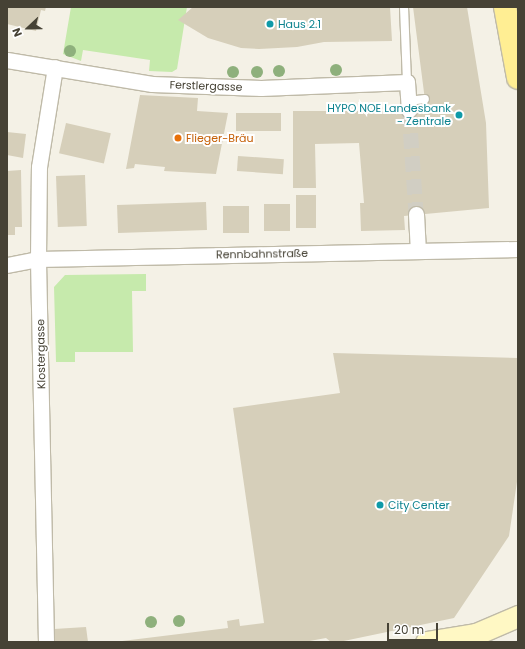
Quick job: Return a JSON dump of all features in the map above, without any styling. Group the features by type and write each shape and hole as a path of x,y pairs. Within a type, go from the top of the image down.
{"main road":[{"path":"505,7 518,78"}],"street":[{"name":"Ferstlergasse","path":"7,60 152,84 261,88 407,82"},
{"name":"Klostergasse","path":"46,642 38,259 39,167 55,67"},
{"path":"407,82 408,105"},
{"path":"416,214 418,251"},
{"name":"Rennbahnstraße","path":"7,264 38,259 518,249"},
{"path":"426,642 476,634 518,616"}],"lane":[{"path":"404,7 407,82"},
{"path":"408,105 425,99"}],"green space":[{"path":"71,7 187,7 177,69 172,72 149,71 150,60 83,50 81,61 63,54"},
{"path":"146,274 146,291 132,291 133,352 75,352 75,362 56,362 54,287 65,275"}],"building":[{"path":"7,7 46,7 45,11 41,10 36,31 7,24"},
{"name":"Haus 2.1","path":"193,7 390,7 392,41 324,42 297,47 259,49 241,48 208,38 178,20"},
{"path":"413,7 467,7 486,123 489,208 404,216 405,230 361,231 360,203 364,203 359,143 315,144 316,188 293,188 293,111 398,111 426,108"},
{"name":"Flieger-Bräu","path":"140,95 198,98 197,111 228,113 216,174 164,171 165,167 135,164 134,168 126,169"},
{"path":"236,113 281,113 281,131 236,131"},
{"path":"66,123 111,133 104,164 59,153"},
{"path":"7,132 26,134 23,158 7,155"},
{"path":"238,156 284,159 283,174 237,171"},
{"path":"21,170 22,227 15,227 15,235 7,235 7,171"},
{"path":"85,175 87,226 58,227 56,176"},
{"path":"296,195 316,195 316,228 296,228"},
{"path":"206,202 207,230 118,233 117,205"},
{"path":"264,204 290,204 290,231 264,231"},
{"path":"223,206 249,206 249,233 223,233"},
{"name":"City Center","path":"333,353 518,358 518,475 509,536 454,618 339,642 331,642 326,638 304,642 114,642 228,628 227,621 239,619 240,626 264,623 233,408 340,393"},
{"path":"86,627 88,642 55,642 54,629"}],"tunnel":[{"path":"409,110 416,214"}],"place":[{"name":"Haus 2.1","path":"270,24"},
{"name":"HYPO NOE Landesbank - Zentrale","path":"459,115"},
{"name":"Flieger-Bräu","path":"178,138"},
{"name":"City Center","path":"380,505"}]}
